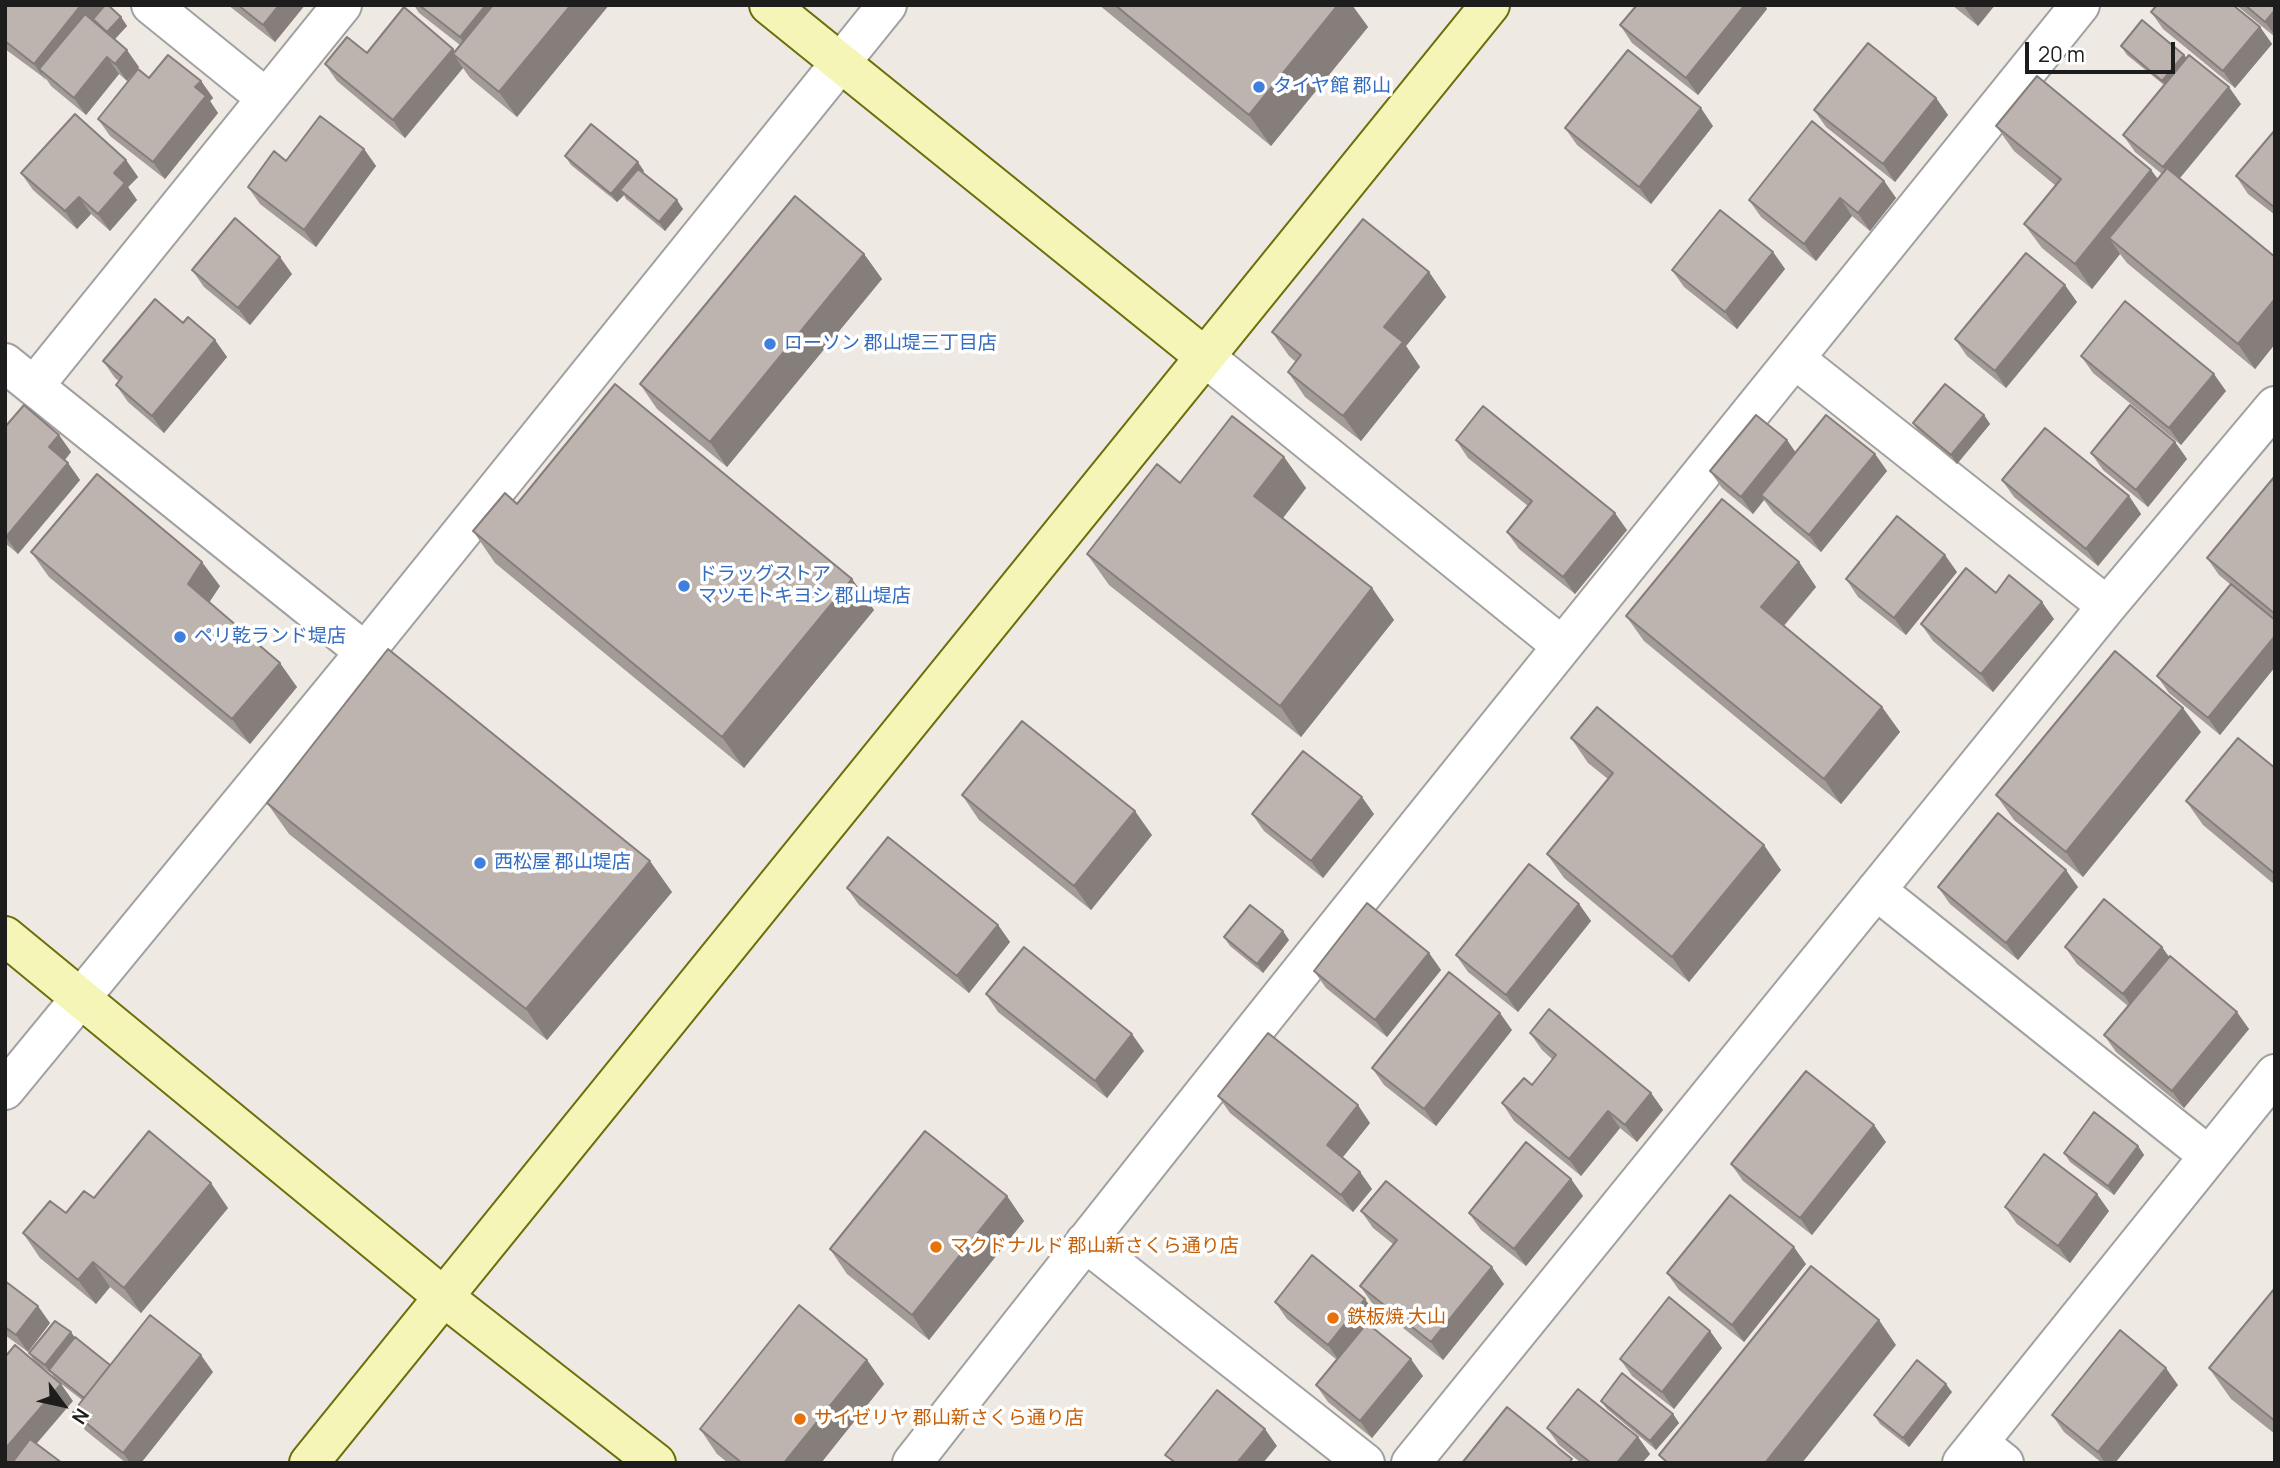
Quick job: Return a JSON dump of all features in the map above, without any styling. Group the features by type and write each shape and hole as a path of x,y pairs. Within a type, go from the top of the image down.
{"street":[{"path":"151,5 266,98"},
{"path":"34,386 342,5"},
{"path":"769,5 1562,646"},
{"path":"5,1090 365,652 887,5"},
{"path":"309,1463 1490,5"},
{"path":"912,1463 1085,1242 1562,646 2080,5"},
{"path":"1794,359 2107,606"},
{"path":"5,363 365,652"},
{"path":"1411,1463 2107,606 2275,406"},
{"path":"1877,890 2209,1156"},
{"path":"5,936 445,1298 656,1463"},
{"path":"1982,1456 2209,1156 2275,1074"},
{"path":"1085,1242 1365,1463"}],"building":[{"path":"5,5 81,5 34,64 5,41"},
{"path":"105,5 121,17 107,32 93,19"},
{"path":"238,5 279,5 263,25"},
{"path":"419,5 486,5 460,37"},
{"path":"493,5 571,5 499,92 453,54"},
{"name":"タイヤ館 郡山","path":"1115,5 1338,5 1249,115"},
{"path":"1637,5 1745,5 1686,78 1620,25"},
{"path":"2157,5 2233,5 2260,27 2223,71 2151,12"},
{"path":"2245,5 2275,5 2275,10 2265,22"},
{"path":"404,7 453,49 393,120 325,64 347,37 367,53"},
{"path":"85,14 127,50 115,64 107,57 74,98 39,69"},
{"path":"2142,20 2184,55 2162,81 2121,46"},
{"path":"1868,43 1936,98 1883,164 1814,110"},
{"path":"1628,50 1701,108 1639,187 1565,128"},
{"path":"168,55 201,81 195,87 206,96 153,162 98,119 138,69 149,78"},
{"path":"2189,55 2229,87 2163,167 2123,135"},
{"path":"2037,76 2151,170 2075,264 2024,224 2061,179 1996,126"},
{"path":"75,114 126,160 114,173 125,183 98,214 79,197 65,211 21,173"},
{"path":"320,116 364,149 304,230 248,187 274,151 286,161"},
{"path":"1812,121 1884,181 1858,213 1840,198 1804,244 1749,200"},
{"path":"591,124 638,162 611,194 565,156"},
{"path":"2275,130 2275,208 2236,176"},
{"path":"2167,168 2275,257 2275,299 2238,344 2109,238"},
{"path":"638,169 677,200 659,222 620,190"},
{"name":"ローソン 郡山堤三丁目店","path":"795,196 864,254 710,442 640,384"},
{"path":"1720,210 1773,252 1725,312 1672,270"},
{"path":"235,218 280,257 238,308 192,270"},
{"path":"1363,219 1429,272 1384,327 1403,342 1343,416 1288,372 1301,355 1272,332"},
{"path":"2026,253 2065,285 1995,371 1955,339"},
{"path":"155,299 183,323 188,317 215,340 152,416 116,385 122,377 103,361"},
{"path":"2125,301 2214,374 2169,428 2081,356"},
{"name":"ドラッグストア マツモトキヨシ 郡山堤店","path":"615,384 852,579 722,737 473,531 505,493 517,504"},
{"path":"1945,384 1984,415 1951,455 1913,423"},
{"path":"24,405 59,435 49,447 68,463 6,537 5,427"},
{"path":"2130,405 2175,442 2136,490 2091,453"},
{"path":"1483,406 1615,513 1563,577 1507,532 1532,501 1456,440"},
{"path":"1756,415 1787,440 1741,497 1710,471"},
{"path":"1826,415 1875,454 1809,535 1761,495"},
{"path":"1232,416 1284,457 1254,496 1372,588 1280,706 1087,554 1157,464 1180,483"},
{"path":"2045,428 2129,496 2086,549 2002,480"},
{"name":"ペリ乾ランド堤店","path":"97,474 202,562 188,584 280,663 232,719 31,552"},
{"path":"2275,476 2275,614 2207,558"},
{"path":"1722,499 1799,562 1761,607 1882,707 1824,779 1626,616"},
{"path":"1897,516 1945,555 1894,618 1846,579"},
{"path":"1966,568 1996,593 2009,575 2042,602 1981,674 1921,624"},
{"path":"2231,584 2275,620 2275,636 2208,718 2157,676"},
{"name":"西松屋 郡山堤店","path":"388,649 650,861 526,1009 267,803"},
{"path":"2115,651 2183,708 2066,852 1996,795"},
{"path":"1597,707 1764,845 1672,957 1547,854 1613,773 1571,738"},
{"path":"1022,721 1135,811 1074,886 962,795"},
{"path":"2238,738 2275,768 2275,874 2186,801"},
{"path":"1303,751 1362,797 1311,861 1252,814"},
{"path":"1998,813 2066,870 2006,943 1938,887"},
{"path":"888,837 998,925 957,976 847,888"},
{"path":"1529,864 1579,904 1506,995 1456,955"},
{"path":"2104,899 2162,947 2123,994 2065,947"},
{"path":"1367,903 1429,953 1375,1020 1314,971"},
{"path":"1250,905 1283,931 1257,964 1224,937"},
{"path":"1024,947 1132,1034 1095,1081 986,994"},
{"path":"2170,956 2237,1012 2172,1091 2104,1035"},
{"path":"1449,972 1500,1013 1424,1109 1372,1068"},
{"path":"1549,1009 1651,1093 1625,1125 1608,1111 1569,1159 1502,1103 1524,1078 1532,1085 1556,1055 1530,1033"},
{"path":"1268,1033 1358,1105 1327,1145 1360,1172 1341,1195 1218,1096"},
{"path":"1806,1071 1874,1125 1800,1218 1731,1164"},
{"path":"2094,1112 2138,1146 2108,1186 2064,1153"},
{"path":"149,1131 211,1183 124,1288 93,1262 78,1280 23,1233 50,1201 66,1213 84,1191 94,1198"},
{"name":"マクドナルド 郡山新さくら通り店","path":"925,1131 1007,1196 912,1315 830,1249"},
{"path":"1526,1142 1571,1179 1514,1249 1469,1213"},
{"path":"2044,1154 2097,1194 2058,1246 2005,1207"},
{"path":"1386,1181 1492,1267 1431,1342 1360,1286 1397,1240 1361,1211"},
{"path":"1730,1195 1794,1247 1732,1325 1667,1273"},
{"path":"1312,1255 1365,1299 1328,1345 1275,1302"},
{"path":"1811,1266 1879,1320 1765,1463 1668,1463 1659,1455"},
{"path":"5,1281 38,1306 16,1335 5,1327"},
{"path":"2275,1288 2275,1421 2209,1368"},
{"path":"1669,1297 1710,1331 1662,1392 1620,1359"},
{"name":"サイゼリヤ 郡山新さくら通り店","path":"799,1305 867,1360 784,1463 742,1463 700,1429"},
{"path":"150,1315 201,1355 123,1453 73,1412"},
{"path":"55,1321 71,1332 45,1365 29,1353"},
{"path":"1367,1323 1411,1359 1360,1421 1316,1385"},
{"path":"2120,1330 2166,1368 2098,1452 2052,1415"},
{"path":"75,1337 110,1365 84,1398 49,1370"},
{"path":"15,1345 61,1384 5,1449 5,1357"},
{"path":"1917,1360 1946,1384 1903,1438 1874,1415"},
{"path":"1622,1373 1673,1414 1650,1441 1601,1401"},
{"path":"1578,1389 1638,1437 1617,1463 1591,1463 1547,1428"},
{"path":"1217,1390 1265,1429 1237,1463 1176,1463 1165,1455"},
{"path":"1507,1407 1572,1459 1569,1463 1462,1463"},
{"path":"30,1439 62,1463 12,1463"}],"place":[{"name":"タイヤ館 郡山","path":"1259,87"},
{"name":"ローソン 郡山堤三丁目店","path":"770,344"},
{"name":"ドラッグストア マツモトキヨシ 郡山堤店","path":"684,586"},
{"name":"ペリ乾ランド堤店","path":"180,637"},
{"name":"西松屋 郡山堤店","path":"480,863"},
{"name":"マクドナルド 郡山新さくら通り店","path":"936,1247"},
{"name":"鉄板焼 大山","path":"1333,1318"},
{"name":"サイゼリヤ 郡山新さくら通り店","path":"800,1419"}]}
